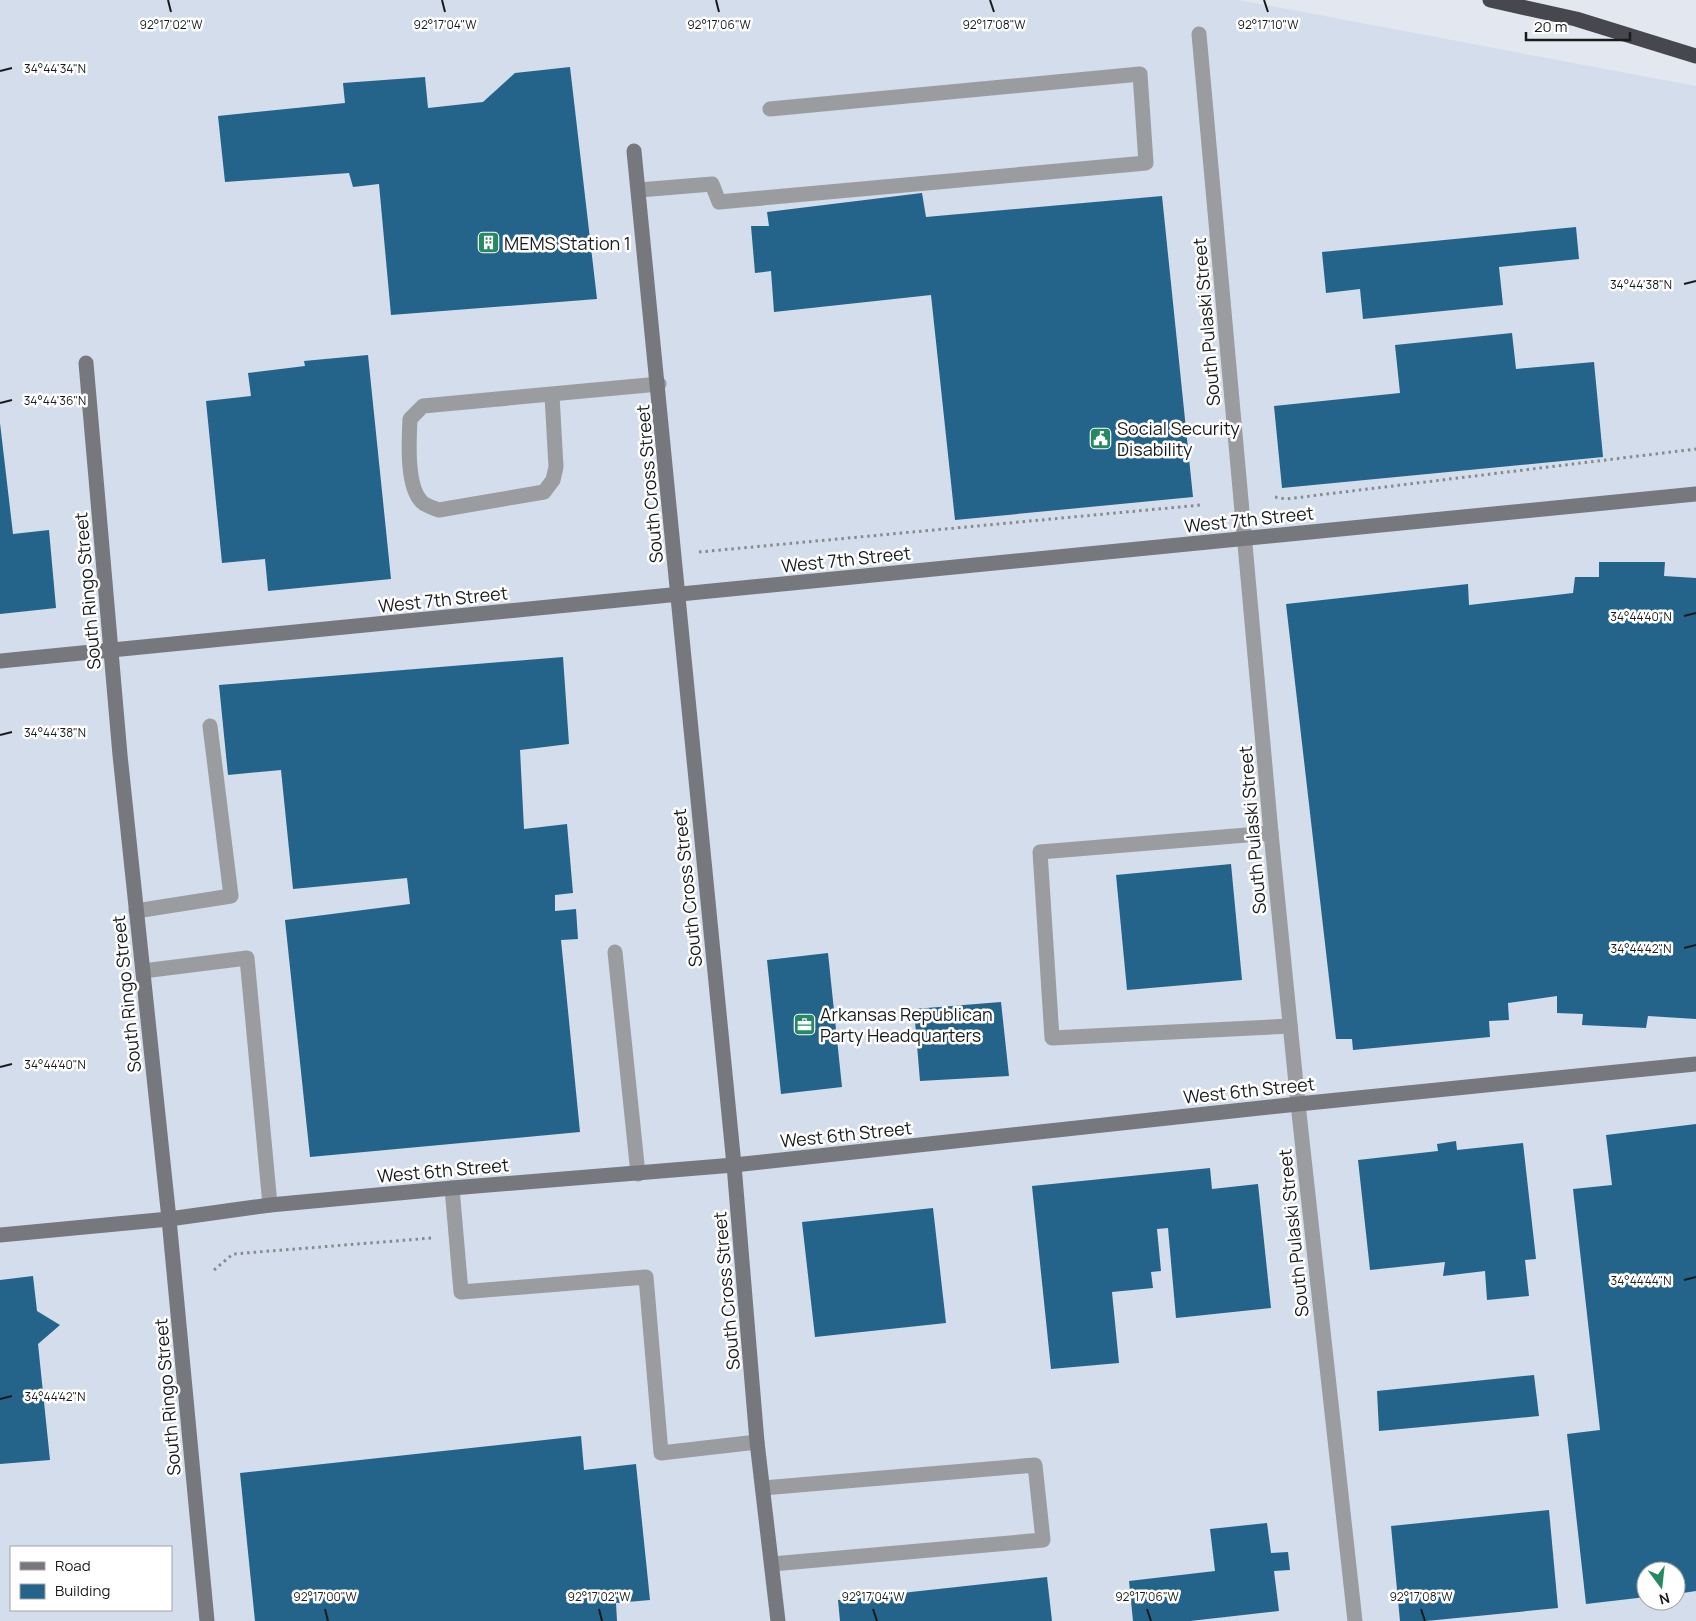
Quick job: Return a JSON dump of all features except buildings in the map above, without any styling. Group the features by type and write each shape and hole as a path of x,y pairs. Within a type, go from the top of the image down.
{"highway":[{"path":"1490,0 1576,19 1696,56"}],"street":[{"name":"South Pulaski Street","path":"1198,34 1243,538 1290,1026 1355,1621"},
{"path":"639,190 712,184 719,202 1146,163 1140,74 770,109"},
{"name":"South Cross Street","path":"634,151 659,384 734,1165 757,1442 778,1621"},
{"name":"South Ringo Street","path":"86,363 136,910 169,1219 207,1621"},
{"path":"552,395 556,467 553,480 544,492 439,510 423,504 415,494 409,448 410,419 423,406 659,384"},
{"name":"West 7th Street","path":"0,661 1696,494"},
{"path":"136,910 231,896 210,726"},
{"path":"1271,833 1040,852 1052,1038 1290,1026"},
{"path":"615,952 638,1174"},
{"path":"143,971 247,958 270,1205"},
{"name":"West 6th Street","path":"0,1235 169,1219 270,1205 734,1165 1298,1104 1696,1064"},
{"path":"452,1188 461,1292 646,1277 661,1453 757,1442"},
{"path":"763,1488 1035,1465 1043,1540 772,1564"}],"path":[{"path":"1276,497 1286,499 1696,449"},
{"path":"696,552 1201,505"},
{"path":"214,1270 233,1254 457,1236"}],"shaded area":[{"path":"0,0 1239,0 1696,86 1696,1621 0,1621"}],"place":[{"name":"MEMS Station 1","path":"488,243"},
{"name":"Social Security Disability","path":"1101,438"},
{"name":"Arkansas Republican Party Headquarters","path":"804,1024"}]}
